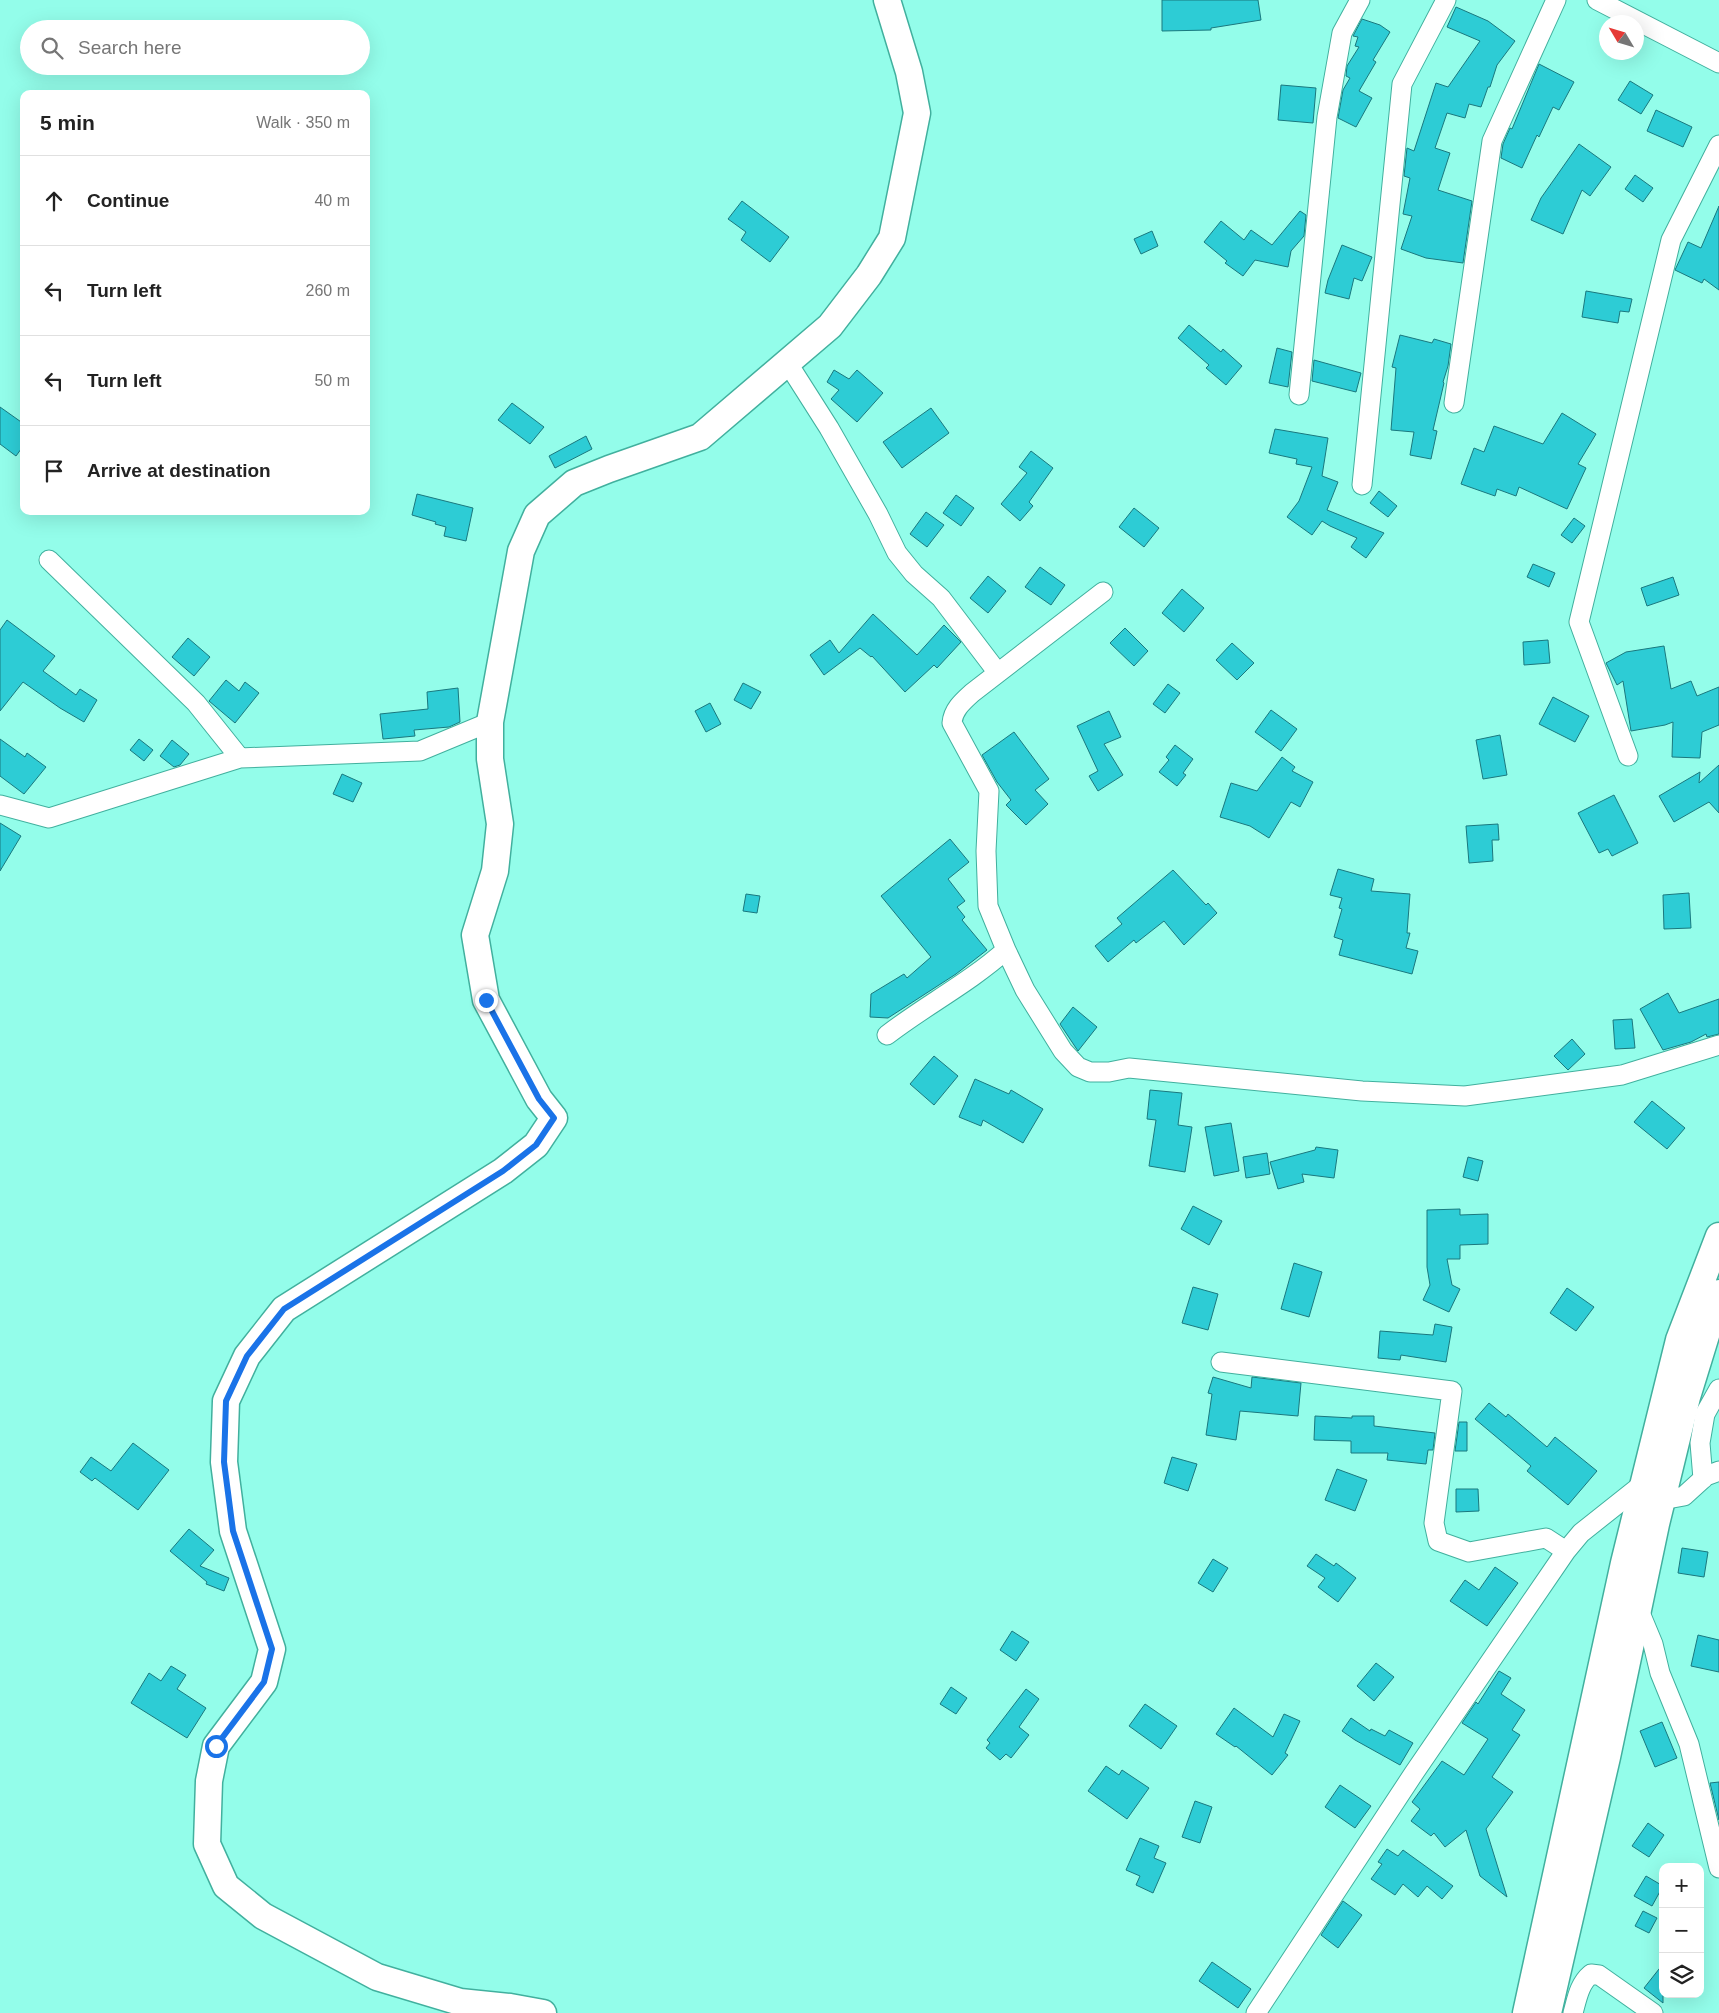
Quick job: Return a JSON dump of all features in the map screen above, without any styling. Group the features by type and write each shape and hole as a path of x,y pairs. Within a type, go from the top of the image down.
{"main road":[{"path":"543,2013 510,2007 460,2002 377,1977 263,1916 226,1886 207,1844 208,1781 216,1746 264,1682 272,1649 233,1531 224,1462 226,1401 247,1356 284,1309 503,1171 536,1145 554,1118 539,1099 486,1000 475,935 495,871 500,824 490,759 490,722 521,551 537,514 574,483 700,436 830,326 869,275 892,238 917,113 909,72 887,0"},
{"path":"1526,2013 1653,1491 1679,1340 1719,1236"},
{"path":"1653,1491 1687,1397 1719,1293"},
{"path":"1548,2013 1638,1608 1637,1559"}],"street":[{"path":"1299,395 1327,117 1342,33 1360,0"},
{"path":"1362,485 1402,84 1446,0"},
{"path":"1454,403 1492,141 1556,0"},
{"path":"1597,0 1719,63"},
{"path":"1628,756 1579,622 1671,240 1719,145"},
{"path":"787,362 829,428 878,514 897,553 914,574 941,598 998,673"},
{"path":"49,560 196,703 240,758"},
{"path":"1103,592 960,704 953,715 952,724 989,791 986,851 988,906 1025,990 1063,1051 1078,1067 1090,1072 1109,1072 1130,1068 1362,1091 1465,1096 1622,1075 1719,1045"},
{"path":"0,805 49,818 240,758 420,751 490,722"},
{"path":"887,1035 915,1014 978,974 1006,950"},
{"path":"1221,1362 1452,1391 1434,1523 1438,1541 1469,1552 1546,1538 1566,1551"},
{"path":"1256,2013 1419,1765 1566,1551 1581,1533 1653,1491 1684,1496 1711,1475 1700,1442 1704,1414 1719,1389"},
{"path":"1638,1608 1653,1644 1660,1673 1689,1744 1719,1868"},
{"path":"1574,2013 1581,1987 1585,1979 1591,1974 1600,1975 1653,2013"}],"building":[{"path":"1162,0 1258,0 1261,20 1211,28 1211,30 1162,31"},
{"path":"1456,7 1488,21 1515,41 1497,65 1481,107 1469,104 1465,118 1447,113 1435,148 1450,153 1438,190 1472,201 1463,263 1426,258 1401,249 1412,216 1403,214 1410,178 1404,176 1407,148 1414,151 1436,83 1448,87 1480,41 1447,27"},
{"path":"1362,19 1380,25 1390,32 1373,60 1376,62 1359,91 1372,98 1356,127 1338,118 1343,90 1350,78 1346,76 1347,66 1359,47 1355,46 1358,37 1353,36"},
{"path":"1539,64 1574,82 1559,110 1553,107 1539,137 1537,135 1522,168 1501,158 1503,144 1510,128 1512,129"},
{"path":"1630,81 1653,95 1641,114 1618,100"},
{"path":"1281,85 1316,88 1313,123 1278,120"},
{"path":"1656,110 1692,127 1683,147 1647,131"},
{"path":"1579,144 1611,167 1590,196 1582,190 1563,234 1531,220 1541,198"},
{"path":"1635,175 1653,188 1643,202 1625,189"},
{"path":"742,201 789,237 770,262 741,240 746,232 728,219"},
{"path":"1719,206 1719,290 1704,279 1702,283 1675,270 1688,242 1701,248"},
{"path":"1300,211 1306,215 1304,236 1291,251 1288,267 1255,260 1243,276 1225,263 1227,261 1204,242 1221,221 1244,240 1251,230 1272,245"},
{"path":"1152,231 1158,246 1141,254 1134,239"},
{"path":"1342,245 1372,257 1362,281 1354,278 1349,299 1325,293 1328,280"},
{"path":"1586,291 1632,299 1629,312 1620,311 1618,323 1582,317"},
{"path":"1189,325 1221,352 1223,349 1242,366 1226,385 1206,368 1209,365 1178,338"},
{"path":"1400,335 1432,343 1434,339 1451,344 1448,366 1433,430 1437,431 1431,459 1410,455 1414,432 1391,430 1396,368 1392,367"},
{"path":"1277,348 1292,352 1288,387 1269,383"},
{"path":"1314,360 1361,373 1356,392 1312,381"},
{"path":"834,370 849,379 857,370 883,393 857,422 831,399 839,390 827,382"},
{"path":"512,403 544,427 530,444 498,420"},
{"path":"0,407 20,421 20,450 16,456 0,444"},
{"path":"931,408 949,433 902,468 883,442"},
{"path":"1562,413 1596,434 1578,464 1586,468 1567,509 1519,487 1516,496 1497,489 1495,496 1461,484 1474,448 1484,452 1494,426 1543,444"},
{"path":"1275,429 1328,438 1322,476 1338,482 1327,510 1384,533 1366,558 1351,547 1357,538 1322,521 1312,535 1287,517 1299,501 1312,467 1296,464 1297,459 1269,453"},
{"path":"586,436 592,449 555,468 549,456"},
{"path":"1031,451 1053,468 1029,502 1033,506 1020,521 1001,504 1027,473 1019,467"},
{"path":"1379,491 1397,506 1388,517 1370,503"},
{"path":"417,494 473,508 466,541 444,536 446,527 412,515"},
{"path":"956,495 974,508 961,526 943,513"},
{"path":"1134,508 1159,528 1144,547 1119,527"},
{"path":"926,512 944,525 927,547 910,534"},
{"path":"1574,518 1585,526 1572,543 1561,535"},
{"path":"1533,564 1555,573 1549,587 1527,577"},
{"path":"1040,567 1065,585 1051,605 1025,587"},
{"path":"988,576 1006,591 988,613 970,598"},
{"path":"1673,577 1679,595 1647,606 1641,588"},
{"path":"1182,589 1204,608 1184,632 1162,613"},
{"path":"873,614 917,655 944,625 961,642 937,668 934,665 905,692 872,656 860,648 824,675 810,655 830,640 839,653"},
{"path":"7,620 55,656 43,671 76,695 80,689 97,700 84,722 23,682 0,711 0,630"},
{"path":"1125,628 1148,651 1134,666 1110,643"},
{"path":"188,638 210,657 194,676 172,657"},
{"path":"1548,640 1550,663 1524,665 1523,642"},
{"path":"1232,643 1254,663 1237,680 1216,660"},
{"path":"1664,646 1671,689 1691,681 1697,696 1719,687 1719,725 1702,732 1700,758 1672,757 1673,722 1631,731 1623,681 1617,685 1606,663 1626,652"},
{"path":"226,680 239,691 245,682 259,693 235,723 209,701"},
{"path":"743,683 761,692 751,709 734,700"},
{"path":"1168,684 1180,693 1165,713 1153,704"},
{"path":"458,688 460,722 449,727 414,730 415,736 383,739 380,714 428,709 427,692"},
{"path":"1553,697 1589,716 1575,742 1539,724"},
{"path":"710,703 721,724 706,732 695,711"},
{"path":"1271,710 1297,729 1281,751 1255,732"},
{"path":"1109,711 1121,737 1104,744 1123,775 1098,791 1089,776 1098,771 1077,726"},
{"path":"1014,732 1049,779 1035,790 1048,804 1026,825 1006,805 1011,800 997,782 982,755"},
{"path":"1500,735 1507,775 1483,779 1476,740"},
{"path":"0,739 25,757 27,753 46,767 24,794 0,776"},
{"path":"139,739 153,750 144,761 130,750"},
{"path":"172,740 189,754 180,765 174,767 160,756"},
{"path":"1175,745 1193,759 1183,773 1186,775 1177,786 1159,772 1169,760 1166,757"},
{"path":"1282,757 1295,767 1292,771 1313,782 1300,807 1291,802 1269,838 1250,826 1220,817 1231,783 1257,791"},
{"path":"1719,765 1719,813 1709,802 1674,822 1659,796 1700,772 1699,783"},
{"path":"342,774 362,783 353,802 333,794"},
{"path":"1614,795 1638,843 1612,856 1608,849 1599,853 1578,813"},
{"path":"0,823 21,836 0,871"},
{"path":"1498,824 1499,840 1492,840 1493,861 1469,863 1466,826"},
{"path":"950,839 969,862 948,879 965,901 957,907 965,917 962,920 987,950 956,974 888,1018 870,1017 871,994 904,974 907,978 931,957 881,896"},
{"path":"1338,869 1374,879 1371,891 1410,894 1407,933 1410,933 1406,948 1418,951 1412,974 1339,955 1343,940 1334,937 1342,909 1339,908 1342,898 1330,895"},
{"path":"1173,870 1206,905 1208,903 1217,913 1184,945 1164,921 1136,943 1134,940 1108,962 1095,946 1122,924 1117,918"},
{"path":"1689,893 1691,928 1664,929 1663,895"},
{"path":"746,894 760,896 757,913 743,911"},
{"path":"1668,993 1679,1013 1719,999 1719,1034 1707,1037 1706,1034 1691,1042 1663,1050 1640,1009"},
{"path":"1073,1007 1097,1027 1078,1051 1060,1024"},
{"path":"1632,1019 1635,1048 1615,1049 1613,1020"},
{"path":"1572,1039 1585,1054 1568,1070 1554,1056"},
{"path":"934,1056 958,1076 934,1105 910,1084"},
{"path":"975,1079 1009,1094 1011,1090 1043,1109 1023,1143 983,1120 981,1126 959,1117"},
{"path":"1150,1090 1182,1093 1178,1125 1192,1127 1185,1172 1149,1166 1156,1120 1147,1119"},
{"path":"1652,1101 1685,1128 1667,1149 1634,1122"},
{"path":"1231,1123 1239,1171 1214,1176 1205,1127"},
{"path":"1316,1147 1338,1150 1334,1178 1302,1174 1304,1182 1278,1189 1270,1162 1315,1150"},
{"path":"1267,1153 1270,1174 1246,1178 1243,1157"},
{"path":"1468,1157 1483,1161 1478,1181 1463,1177"},
{"path":"1193,1206 1222,1221 1209,1245 1181,1229"},
{"path":"1460,1209 1460,1215 1488,1214 1488,1244 1460,1245 1460,1259 1447,1259 1452,1285 1460,1289 1449,1312 1423,1300 1430,1285 1427,1267 1427,1210"},
{"path":"1294,1263 1322,1272 1309,1317 1281,1309"},
{"path":"1193,1287 1218,1294 1208,1330 1182,1323"},
{"path":"1567,1288 1594,1307 1576,1331 1550,1313"},
{"path":"1435,1324 1452,1327 1446,1362 1401,1355 1400,1360 1378,1358 1380,1331 1433,1335"},
{"path":"1213,1377 1251,1388 1252,1377 1301,1383 1298,1416 1240,1411 1236,1440 1206,1435 1212,1394 1208,1393"},
{"path":"1489,1403 1506,1417 1508,1414 1547,1447 1555,1437 1597,1471 1568,1505 1527,1471 1531,1466 1475,1419"},
{"path":"1315,1416 1352,1418 1352,1416 1374,1416 1374,1426 1435,1433 1433,1450 1428,1450 1426,1464 1387,1460 1388,1453 1351,1453 1351,1441 1314,1440"},
{"path":"1459,1422 1467,1422 1467,1451 1455,1451"},
{"path":"133,1443 169,1470 138,1510 95,1478 92,1481 80,1472 91,1457 111,1471"},
{"path":"1172,1457 1197,1464 1188,1491 1164,1483"},
{"path":"1337,1469 1367,1480 1355,1511 1325,1500"},
{"path":"1456,1489 1478,1489 1479,1511 1456,1512"},
{"path":"189,1529 214,1550 200,1566 229,1578 224,1591 206,1584 207,1582 170,1551"},
{"path":"1682,1548 1708,1552 1704,1577 1678,1573"},
{"path":"1316,1554 1334,1566 1336,1563 1356,1578 1338,1602 1318,1587 1325,1578 1307,1566"},
{"path":"1213,1559 1228,1568 1213,1592 1198,1583"},
{"path":"1495,1567 1518,1583 1487,1626 1450,1601 1465,1580 1479,1590"},
{"path":"1012,1631 1029,1642 1016,1661 1000,1650"},
{"path":"1698,1635 1719,1640 1719,1672 1691,1666"},
{"path":"1376,1663 1394,1677 1374,1701 1357,1686"},
{"path":"171,1666 186,1675 177,1689 206,1708 187,1738 131,1703 149,1673 161,1681"},
{"path":"1499,1671 1511,1678 1501,1694 1525,1710 1512,1730 1520,1735 1492,1777 1513,1792 1486,1829 1507,1897 1480,1876 1466,1830 1445,1847 1434,1833 1431,1836 1411,1821 1420,1809 1412,1802 1442,1761 1464,1775 1488,1739 1462,1723 1476,1702 1478,1704"},
{"path":"951,1687 967,1698 956,1714 940,1704"},
{"path":"1026,1689 1039,1699 1019,1727 1029,1735 1011,1758 1006,1754 1000,1760 986,1748 990,1743 987,1740"},
{"path":"1145,1704 1177,1726 1161,1749 1129,1726"},
{"path":"1234,1708 1273,1737 1284,1714 1300,1721 1285,1753 1288,1755 1272,1775 1236,1746 1216,1734"},
{"path":"1351,1718 1370,1731 1371,1729 1385,1736 1389,1730 1413,1743 1400,1765 1342,1731"},
{"path":"1662,1722 1677,1758 1655,1767 1640,1731"},
{"path":"1106,1766 1119,1775 1122,1770 1149,1788 1127,1819 1088,1791"},
{"path":"1719,1782 1719,1820 1710,1783"},
{"path":"1340,1785 1371,1806 1355,1828 1325,1807"},
{"path":"1195,1801 1212,1807 1200,1843 1182,1837"},
{"path":"1648,1823 1664,1835 1649,1857 1632,1846"},
{"path":"1140,1838 1159,1846 1154,1858 1166,1863 1153,1893 1136,1885 1140,1876 1126,1870"},
{"path":"1387,1849 1398,1856 1403,1850 1453,1886 1442,1899 1427,1886 1418,1897 1403,1884 1395,1895 1371,1879 1382,1864 1378,1862"},
{"path":"1646,1876 1659,1884 1659,1893 1652,1906 1634,1896"},
{"path":"1343,1901 1362,1915 1338,1948 1321,1935"},
{"path":"1643,1911 1657,1918 1649,1933 1635,1926"},
{"path":"1212,1962 1251,1989 1238,2008 1199,1981"},
{"path":"1659,1969 1659,1998 1663,1998 1663,2003 1644,1988"}],"route":[{"path":"216,1746 264,1682 272,1649 233,1531 224,1462 226,1401 247,1356 284,1309 503,1171 536,1145 554,1118 539,1099 486,1000"}]}
